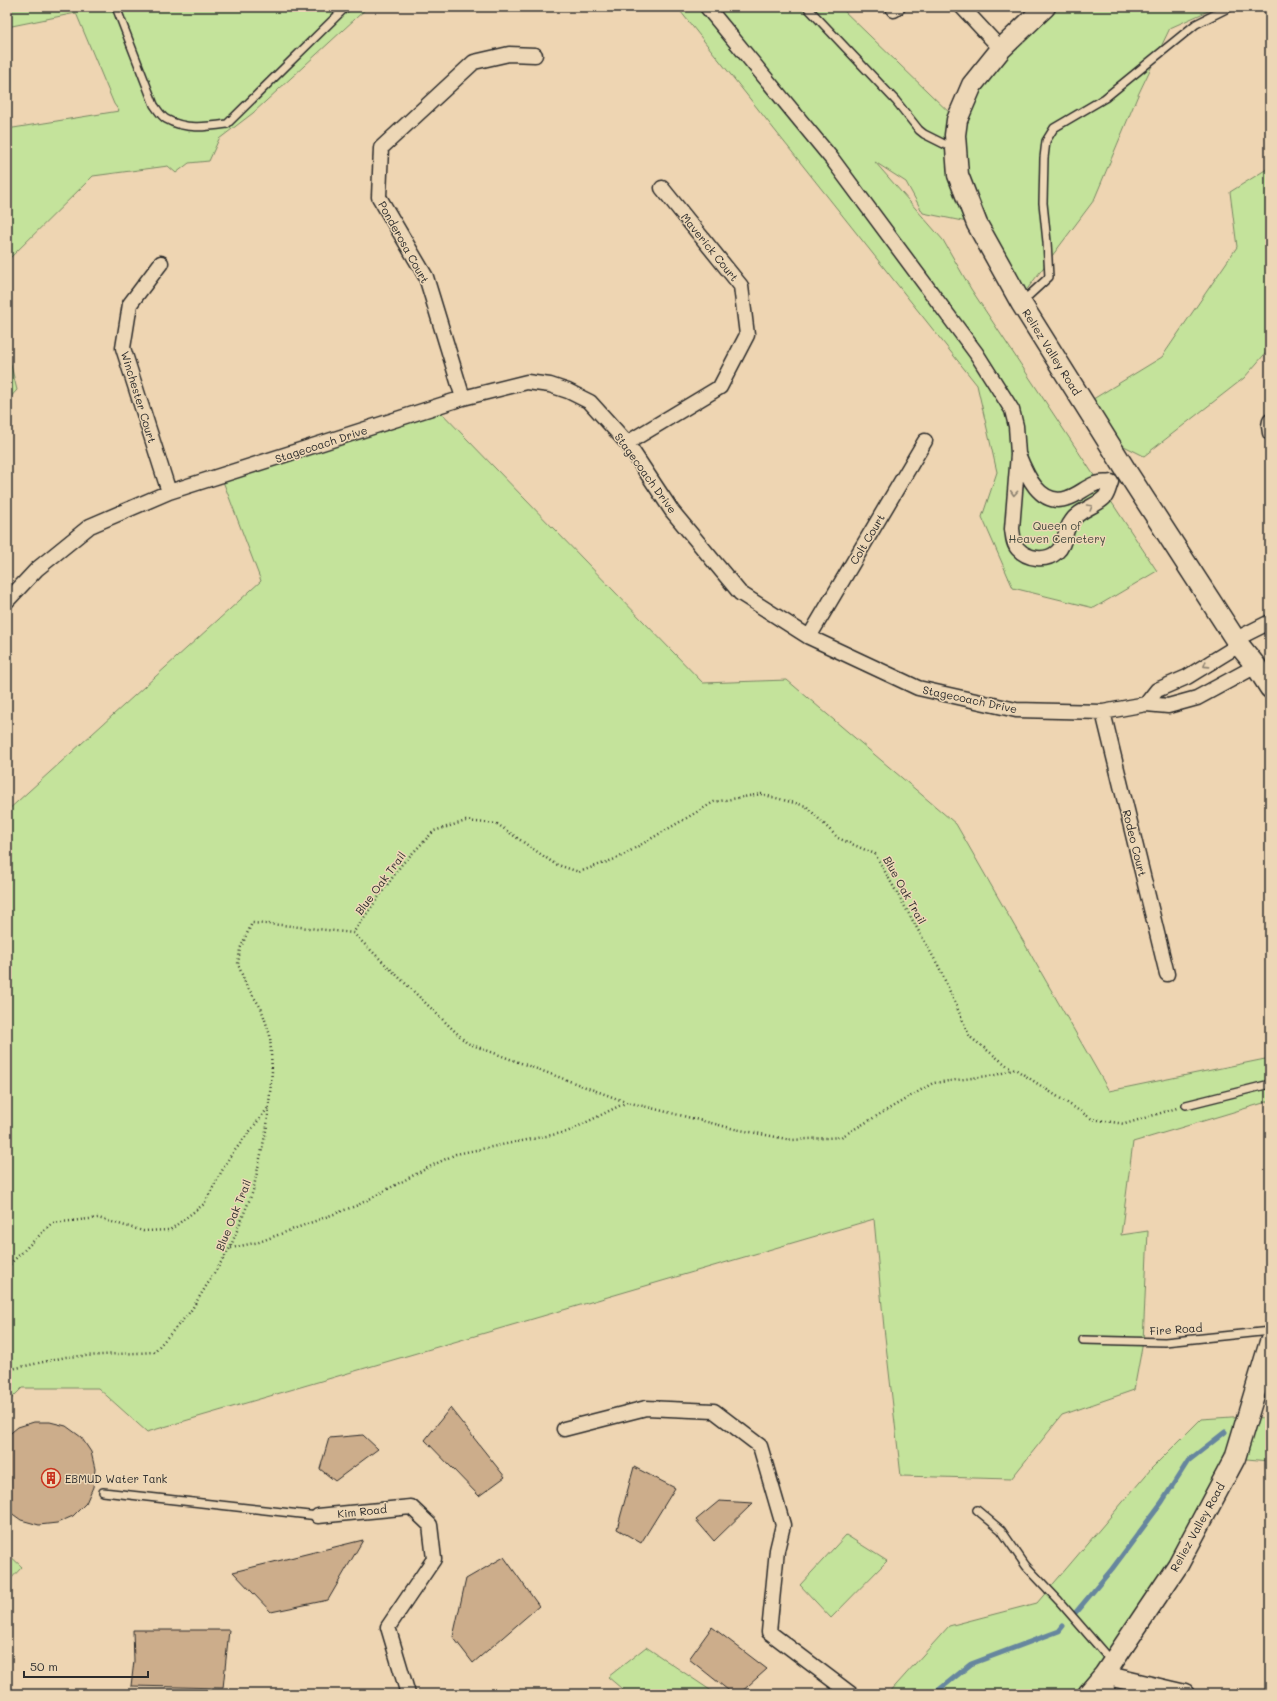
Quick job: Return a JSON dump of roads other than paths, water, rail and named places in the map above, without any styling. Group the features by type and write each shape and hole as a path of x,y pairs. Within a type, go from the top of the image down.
{"main road":[{"name":"Reliez Valley Road","path":"1045,7 1001,48 972,85 957,120 955,135 958,175 977,224 1119,477 1237,642 1256,666 1270,688"},
{"name":"Reliez Valley Road","path":"1088,1694 1108,1677 1178,1565 1235,1458 1269,1352"}],"street":[{"path":"707,7 832,159 976,353 1012,410 1016,426 1018,454 1012,529 1017,548 1027,555 1036,558 1048,557 1057,552 1064,542 1071,521 1080,513 1106,496 1119,477"},
{"path":"962,7 1001,48"},
{"name":"Ponderosa Court","path":"463,398 426,278 379,197 381,148 474,62 509,54 535,55"},
{"name":"Maverick Court","path":"626,444 720,387 747,336 741,286 662,188"},
{"name":"Winchester Court","path":"161,263 130,304 123,348 169,492"},
{"name":"Stagecoach Drive","path":"7,601 37,569 90,526 169,492 463,398 527,382 550,385 568,391 590,402 626,444 672,511 740,593 809,637 918,688 1016,710 1102,712 1146,704 1168,706 1197,698 1256,666"},
{"path":"1270,421 1270,433"},
{"name":"Colt Court","path":"809,637 925,441"},
{"path":"1018,454 1027,476 1033,484 1043,495 1058,500 1067,499 1096,484 1119,477"},
{"path":"1058,500 1071,521"},
{"path":"1146,704 1157,690 1187,677 1237,642 1270,622"},
{"path":"1187,677 1197,698"},
{"name":"Rodeo Court","path":"1102,712 1167,974"},
{"path":"564,1429 646,1408 714,1411 760,1446 783,1525 777,1550 769,1632 851,1694"},
{"name":"Kim Road","path":"318,1516 411,1507 430,1525 434,1559 388,1627 408,1694"},
{"path":"1108,1677 1184,1694"}],"lane":[{"path":"116,7 154,105 165,118 181,126 204,127 227,124 346,7"},
{"path":"807,7 896,101 919,130 956,150"},
{"path":"1021,303 1049,277 1043,203 1044,158 1046,141 1054,128 1105,98 1196,24 1230,7"},
{"path":"1186,1105 1270,1084"},
{"name":"Fire Road","path":"1084,1340 1165,1342 1270,1330"},
{"name":"Kim Road","path":"103,1492 318,1516"},
{"path":"977,1510 1001,1530 1026,1566 1059,1601 1108,1677"}],"waterway":[{"path":"1076,1612 1112,1569 1162,1502 1188,1461 1225,1432"},
{"path":"934,1694 971,1664 1059,1631 1063,1626"}],"place":[{"name":"EBMUD Water Tank","path":"51,1478"}],"park label":[{"name":"Queen of Heaven Cemetery","path":"1057,531"}]}
